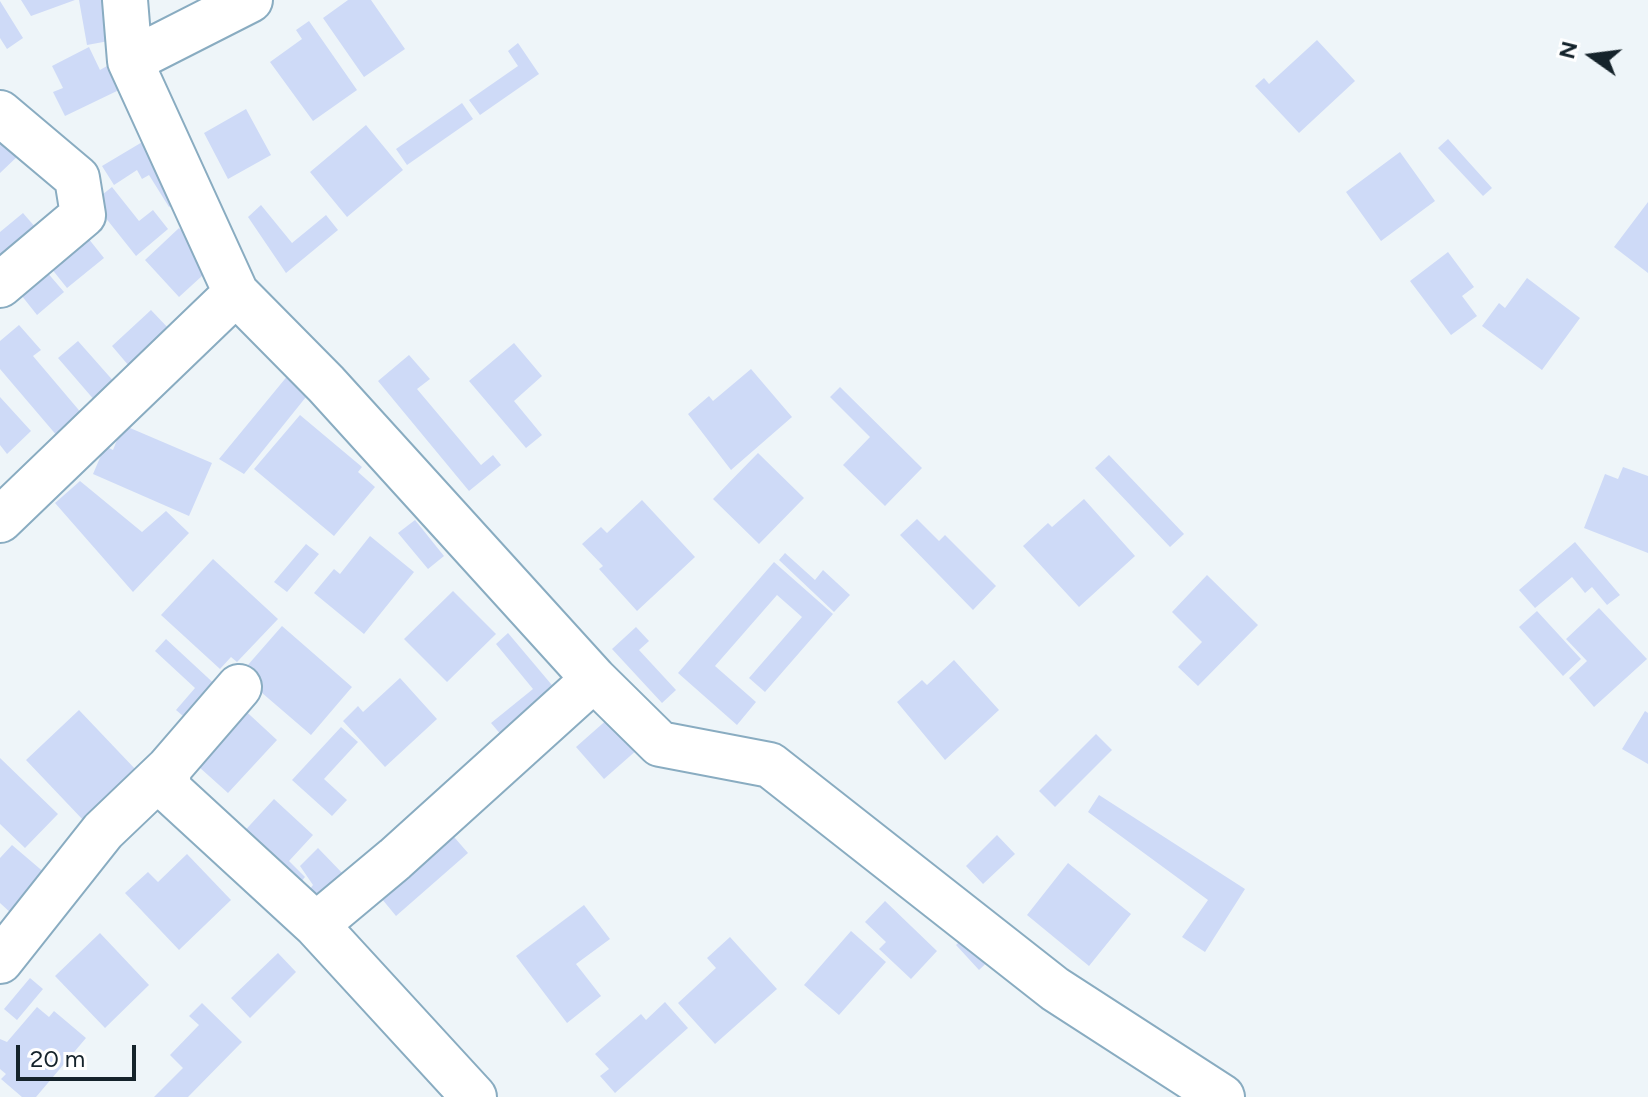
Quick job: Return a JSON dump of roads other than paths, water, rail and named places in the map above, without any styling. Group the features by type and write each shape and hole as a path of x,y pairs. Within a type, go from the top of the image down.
{"street":[{"path":"125,0 130,61 236,293 326,384 594,679 660,744 770,765 1055,989 1222,1097"},
{"path":"130,61 250,0"},
{"path":"0,113 77,178 83,215 0,285"},
{"path":"0,520 236,293"},
{"path":"316,925 594,679"},
{"path":"0,961 103,831 169,768 239,687"},
{"path":"169,768 167,788 316,925 474,1097"}]}
